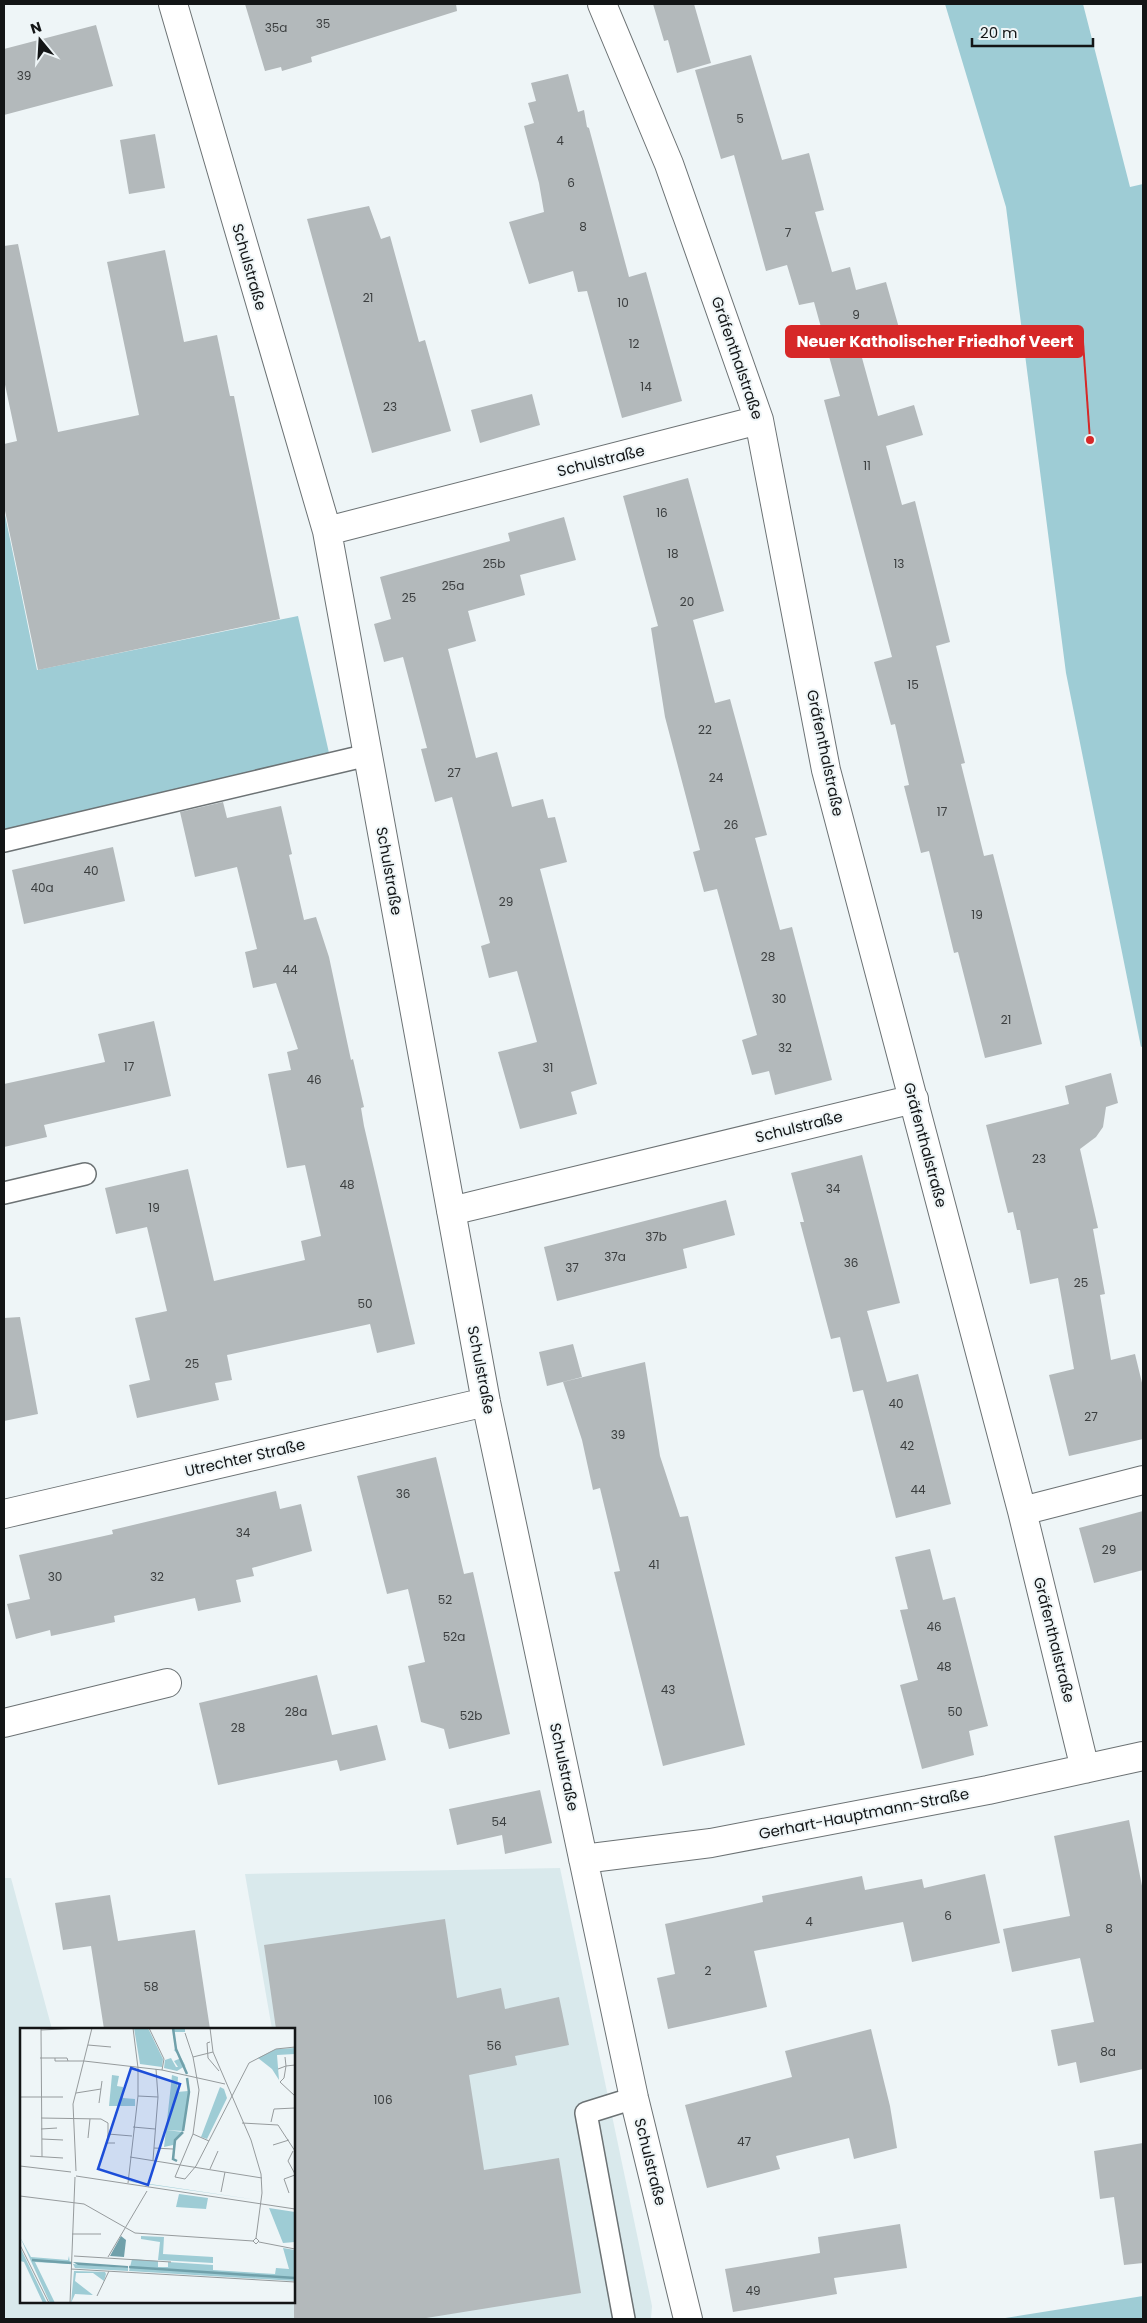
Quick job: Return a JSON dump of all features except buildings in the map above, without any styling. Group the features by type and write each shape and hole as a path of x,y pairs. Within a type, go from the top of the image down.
{"street":[{"name":"Schulstraße","path":"172,4 327,531 486,1402 634,2098 688,2319"},
{"name":"Gräfenthalstraße","path":"602,4 669,164 759,420 826,770 1022,1511 1086,1769"},
{"name":"Schulstraße","path":"327,531 759,420"},
{"name":"Schulstraße","path":"451,1211 914,1099"},
{"name":"Utrechter Straße","path":"4,1514 486,1402"},
{"path":"1022,1511 1143,1480"},
{"path":"4,1723 167,1683"},
{"name":"Gerhart-Hauptmann-Straße","path":"583,1859 711,1843 988,1790 1143,1756"}],"lane":[{"path":"4,841 368,755"},
{"path":"4,1193 85,1174"},
{"path":"624,2319 586,2113 634,2098"}],"shaded area":[{"path":"945,4 1083,4 1130,187 1143,184 1143,1046 1141,1047 1066,673 1006,207"},
{"path":"4,510 37,670 298,616 334,775 4,851"},
{"path":"560,1868 652,2306 651,2319 4,2319 4,1878 11,1878 52,2028 20,2028 20,2303 295,2303 295,2028 272,2028 245,1874"},
{"path":"1143,2296 1143,2319 999,2319"}],"place":[{"name":"Neuer Katholischer Friedhof Veert","path":"1090,440"}]}
